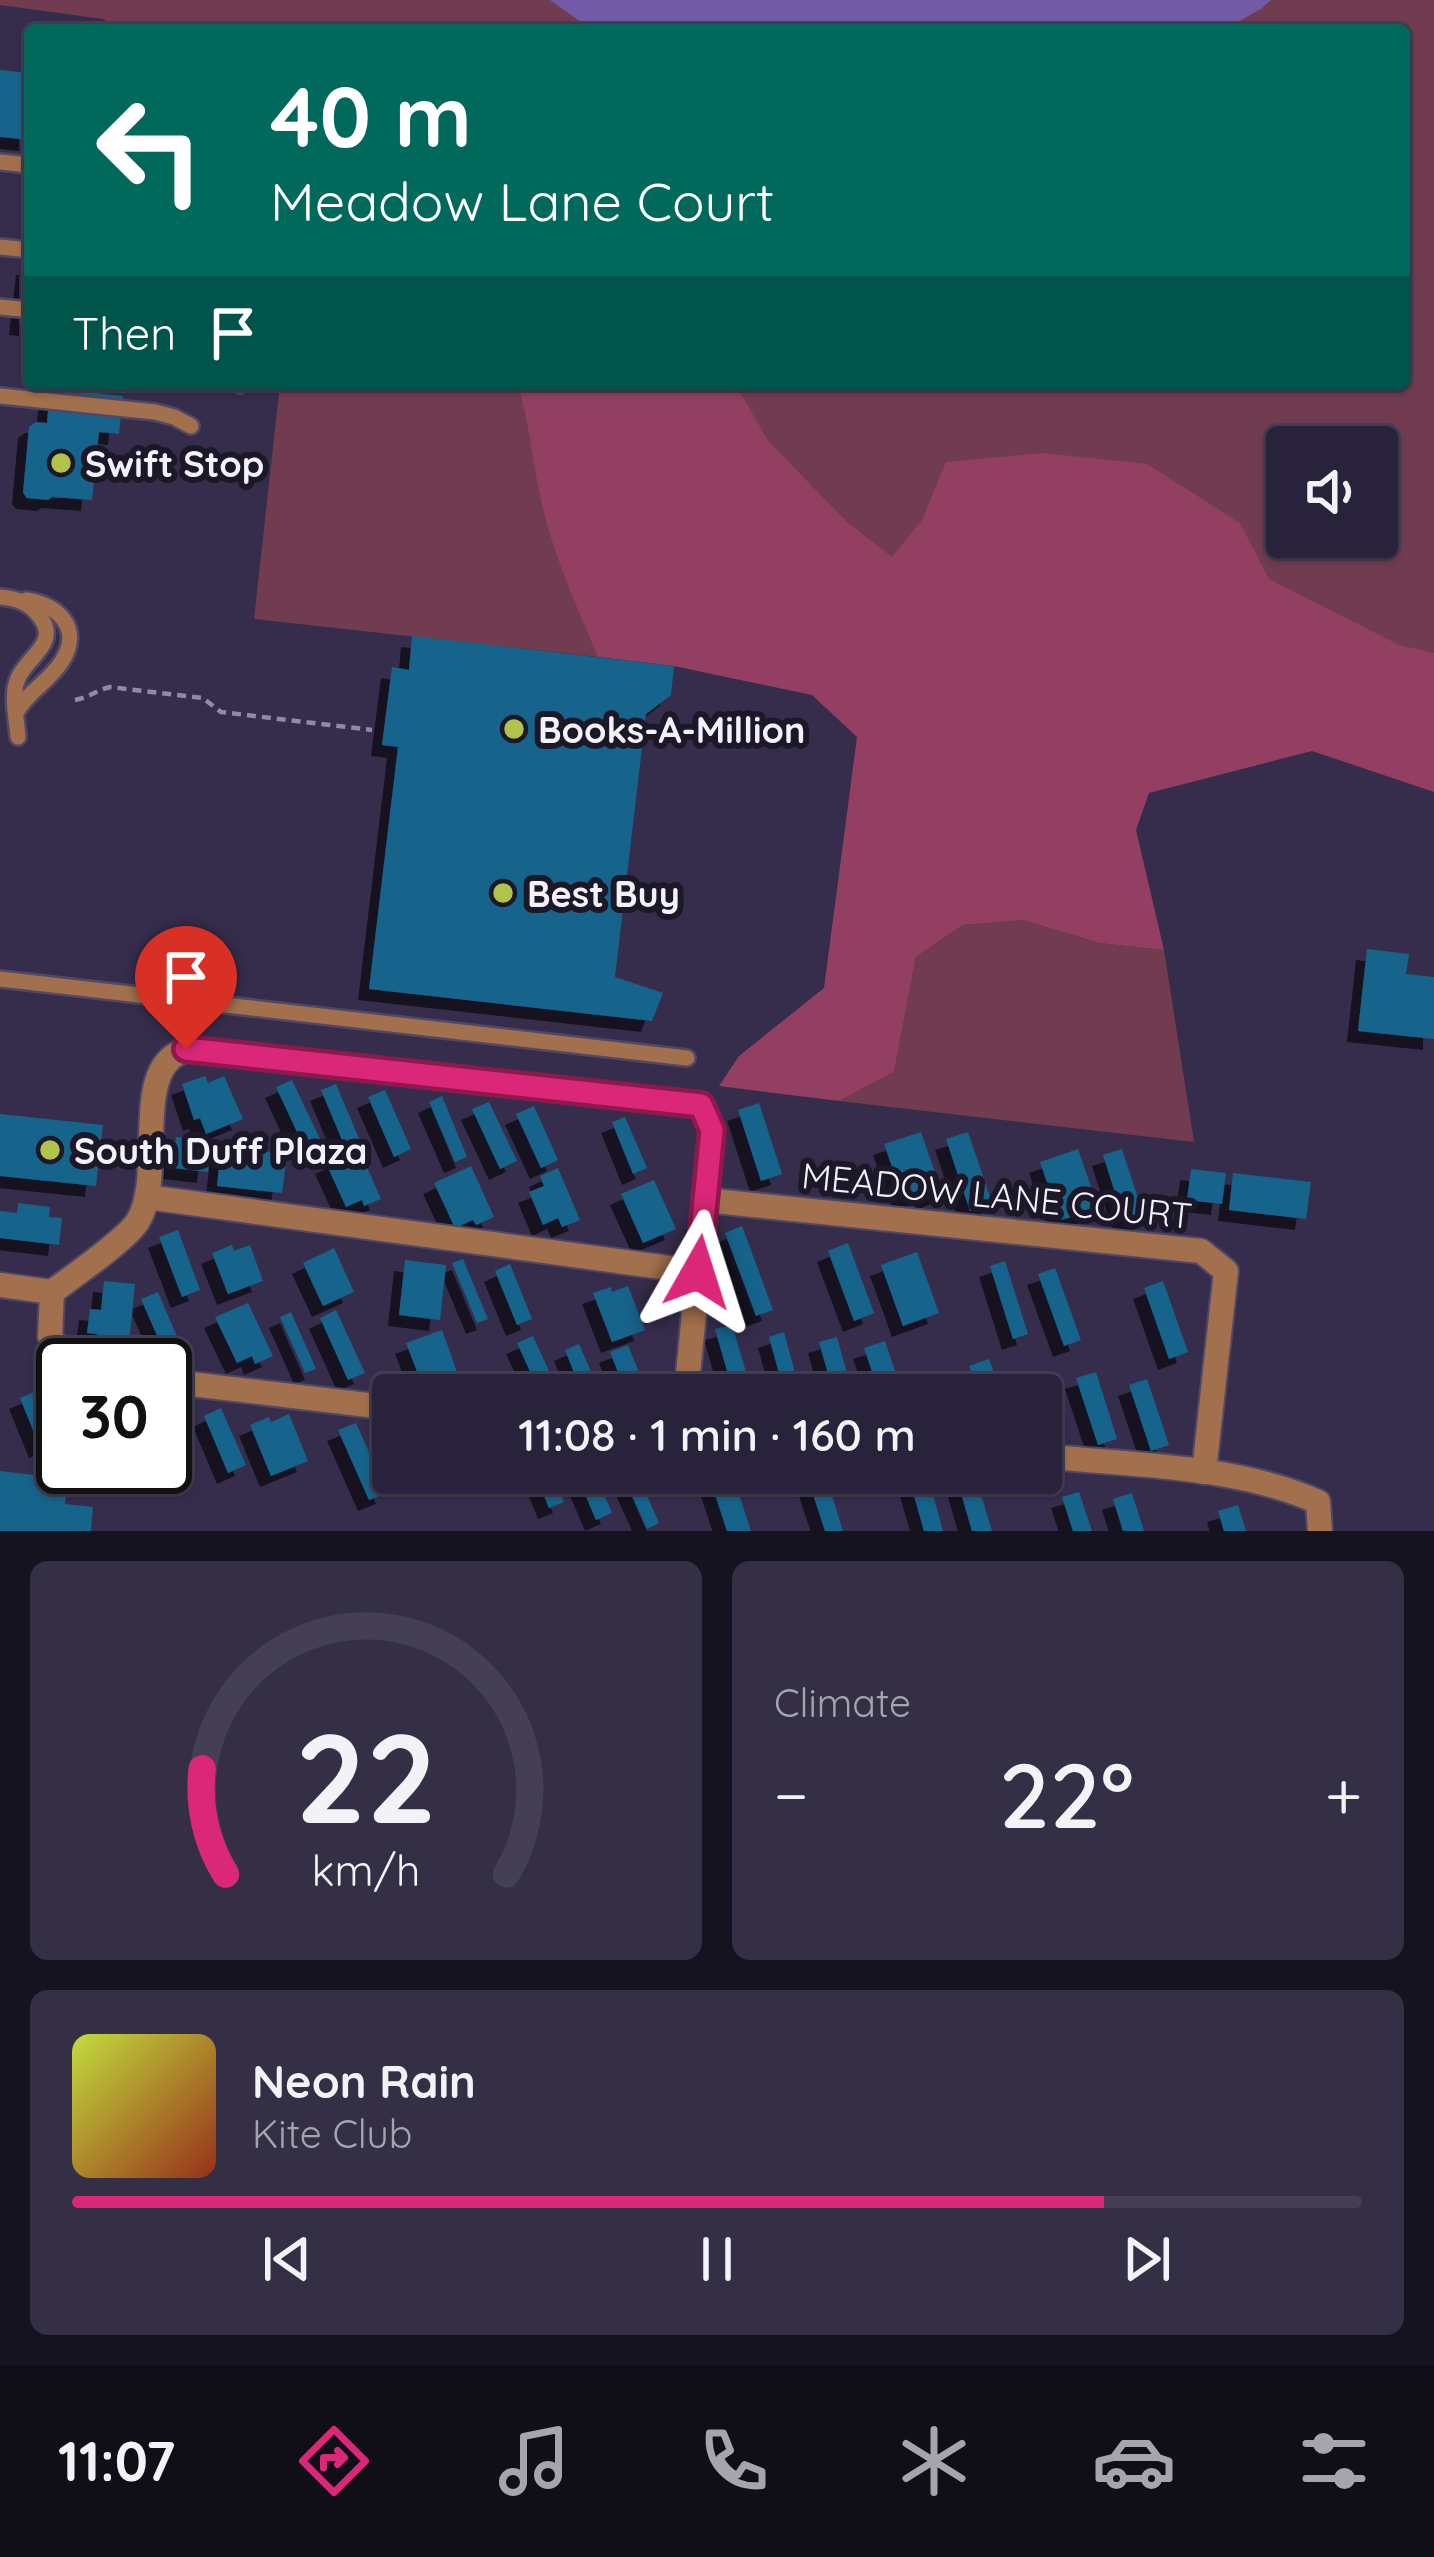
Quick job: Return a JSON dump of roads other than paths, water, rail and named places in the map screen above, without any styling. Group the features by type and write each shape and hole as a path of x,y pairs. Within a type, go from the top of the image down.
{"street":[{"path":"0,1285 52,1292 137,1223 147,1197 156,1083 168,1060 186,1049 701,1105 712,1130 688,1374"},
{"path":"147,1197 698,1272"},
{"name":"MEADOW LANE COURT","path":"705,1200 1201,1251 1226,1271 1204,1472"},
{"path":"51,1338 52,1292"},
{"path":"192,1384 372,1406"},
{"path":"1062,1458 1204,1472 1293,1490 1318,1502 1320,1531"}],"lane":[{"path":"0,396 155,412 191,426"},
{"path":"0,597 41,602 56,610 67,621 70,639 64,658 16,713"},
{"path":"18,737 18,677 46,640 46,626 22,599"},
{"path":"0,979 687,1058"}],"place":[{"name":"Swift Stop","path":"61,463"},
{"name":"Books-A-Million","path":"514,729"},
{"name":"Best Buy","path":"503,893"},
{"name":"South Duff Plaza","path":"50,1150"}]}
